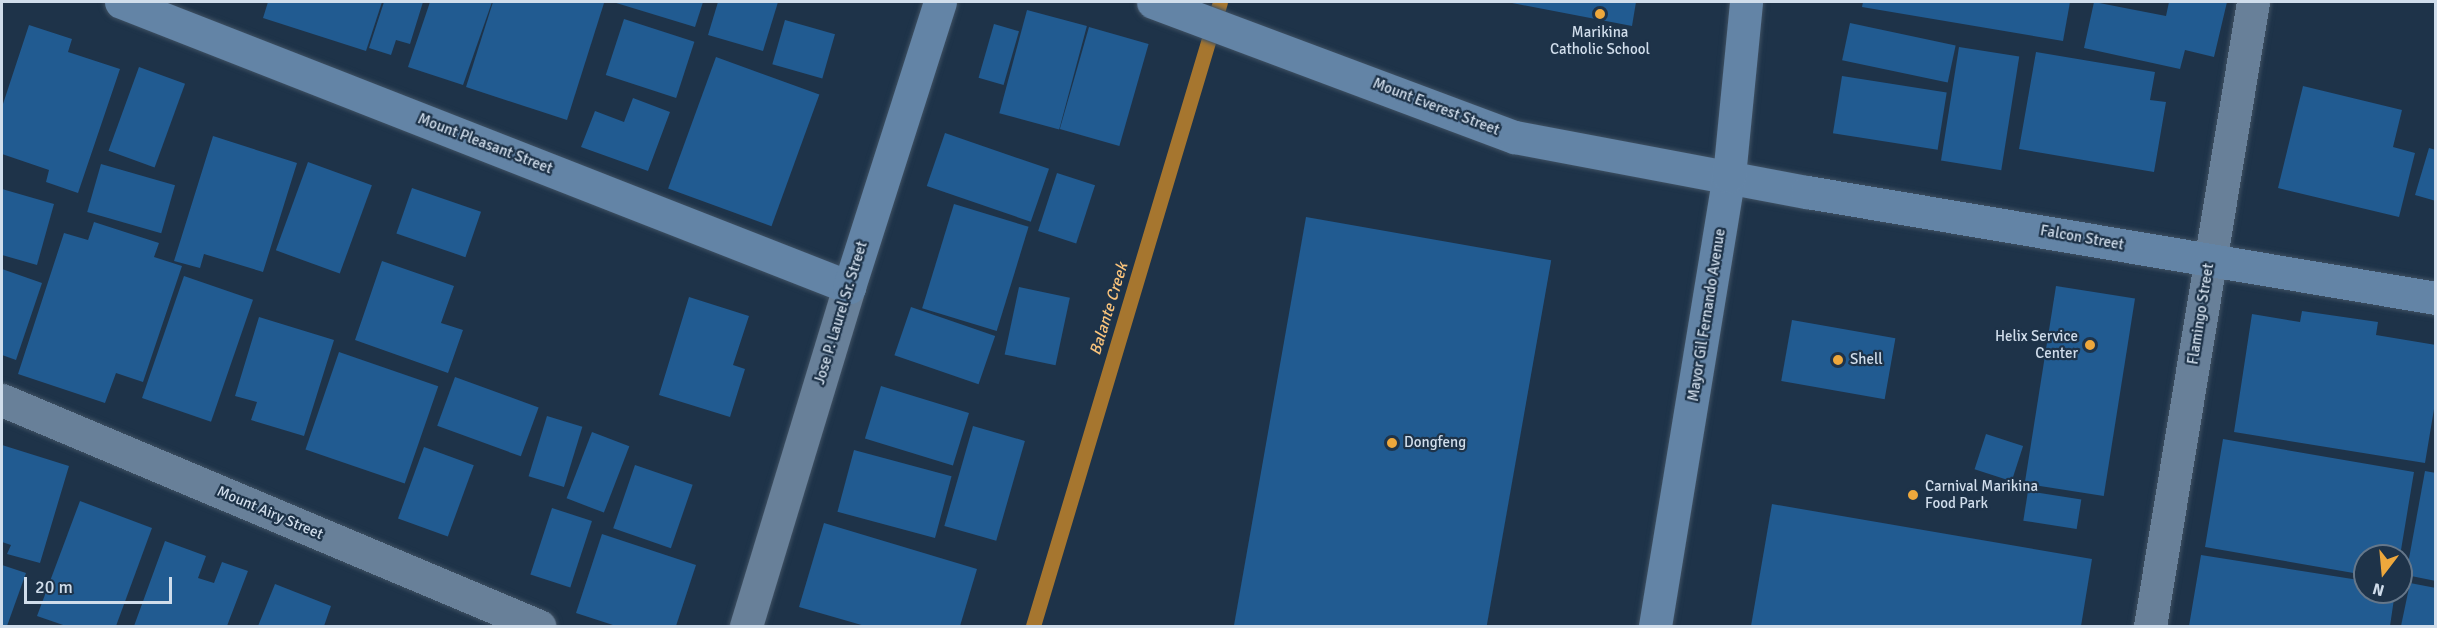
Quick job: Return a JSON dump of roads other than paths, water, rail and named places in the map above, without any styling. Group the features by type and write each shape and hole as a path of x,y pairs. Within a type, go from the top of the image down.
{"street":[{"name":"Mount Pleasant Street","path":"122,2 849,287"},
{"name":"Jose P. Laurel Sr. Street","path":"746,627 849,287 940,2"},
{"name":"Mount Everest Street","path":"1153,2 1515,137 1729,176"},
{"name":"Mayor Gil Fernando Avenue","path":"1655,627 1729,176 1746,2"},
{"name":"Flamingo Street","path":"2150,627 2253,2"},
{"name":"Falcon Street","path":"1729,176 2209,261 2436,298"},
{"name":"Mount Airy Street","path":"2,400 539,627"}],"waterway":[{"name":"Balante Creek","path":"1033,626 1220,2"}],"place":[{"name":"Marikina Catholic School","path":"1600,14"},
{"name":"Helix Service Center","path":"2090,345"},
{"name":"Shell","path":"1838,360"},
{"name":"Dongfeng","path":"1392,443"},
{"name":"Carnival Marikina Food Park","path":"1913,495"}]}
